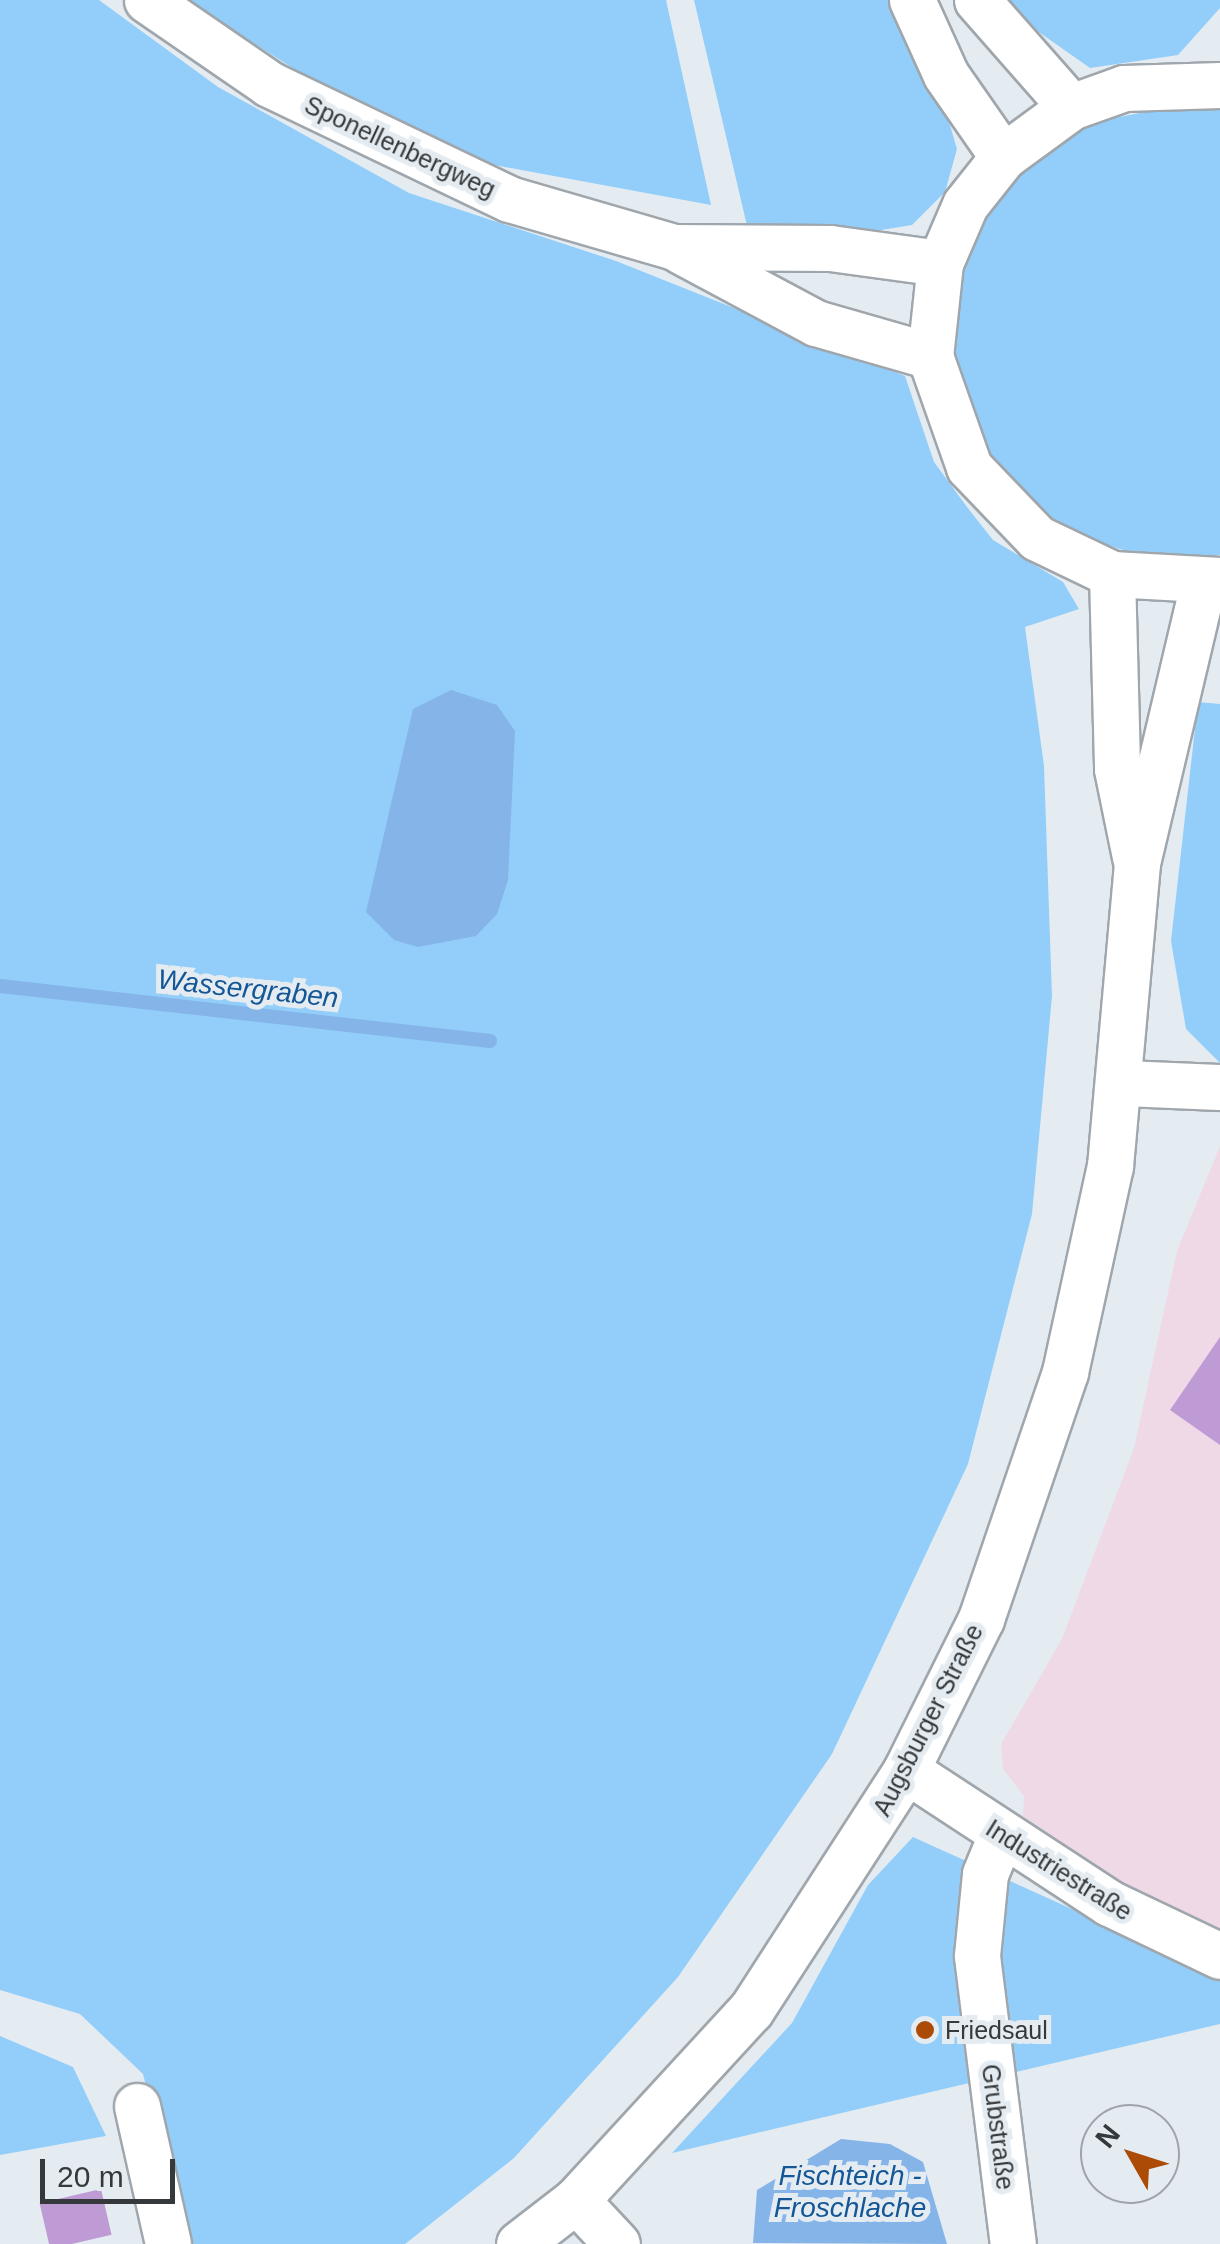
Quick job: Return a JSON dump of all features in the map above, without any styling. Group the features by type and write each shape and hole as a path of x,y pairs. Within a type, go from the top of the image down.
{"street":[{"name":"Sponellenbergweg","path":"147,0 269,84 432,167 674,247 816,323 930,356"},
{"path":"912,0 946,76 1003,157"},
{"path":"978,0 1071,107"},
{"path":"1212,582 1112,574 1037,538 999,506 948,421 930,356 940,262 964,206 1003,157 1071,107 1124,88 1218,80"},
{"name":"Sponellenbergweg","path":"674,247 830,248 940,262"},
{"name":"Augsburger Straße","path":"1112,574 1116,769 1136,864"},
{"name":"Augsburger Straße","path":"519,2244 576,2200 750,2010 906,1770 981,1620 1065,1372 1122,1082 1136,864 1212,582"},
{"path":"1122,1082 1220,1086"},
{"name":"Industriestraße","path":"906,1770 1001,1835 1155,1928 1220,1956"},
{"name":"Grubstraße","path":"1001,1835 985,1874 977,1956 1013,2244"},
{"path":"137,2106 168,2244"},
{"path":"576,2200 617,2244"}],"shaded area":[{"path":"0,0 99,0 218,87 409,193 616,261 905,376 934,462 967,507 993,540 1063,582 1079,609 1025,627 1044,766 1052,996 1032,1214 968,1464 832,1754 678,1977 514,2158 405,2244 187,2244 143,2074 80,2014 0,1990"},
{"path":"185,0 666,0 711,205 467,160 337,96"},
{"path":"694,0 891,0 937,81 957,149 945,192 912,225 857,234 748,230"},
{"path":"993,0 1220,0 1220,8 1178,55 1090,68"},
{"path":"1180,105 1220,110 1220,555 1151,559 1064,531 1026,504 971,431 949,342 964,252 1014,174 1089,123"},
{"path":"1198,702 1220,704 1220,1063 1186,1029 1171,941"},
{"path":"1220,1146 1220,1928 1120,1882 1023,1816 1024,1796 1003,1769 1001,1744 1062,1639 1134,1448 1177,1251"},
{"path":"913,1837 1220,1976 1220,2024 672,2153 792,2023 868,1885"},
{"path":"0,2036 73,2067 106,2136 0,2155"}],"water":[{"path":"451,690 497,705 515,731 508,880 497,914 476,936 418,947 394,940 366,912 413,709"},
{"name":"Fischteich - Froschlache","path":"841,2139 890,2144 923,2162 947,2244 753,2243 757,2190"}],"building":[{"path":"1220,1337 1220,1445 1170,1410"},
{"path":"101,2189 112,2235 72,2244 49,2244 40,2203"}],"waterway":[{"name":"Wassergraben","path":"0,986 490,1041"}],"place":[{"name":"Friedsaul","path":"925,2030"}]}
